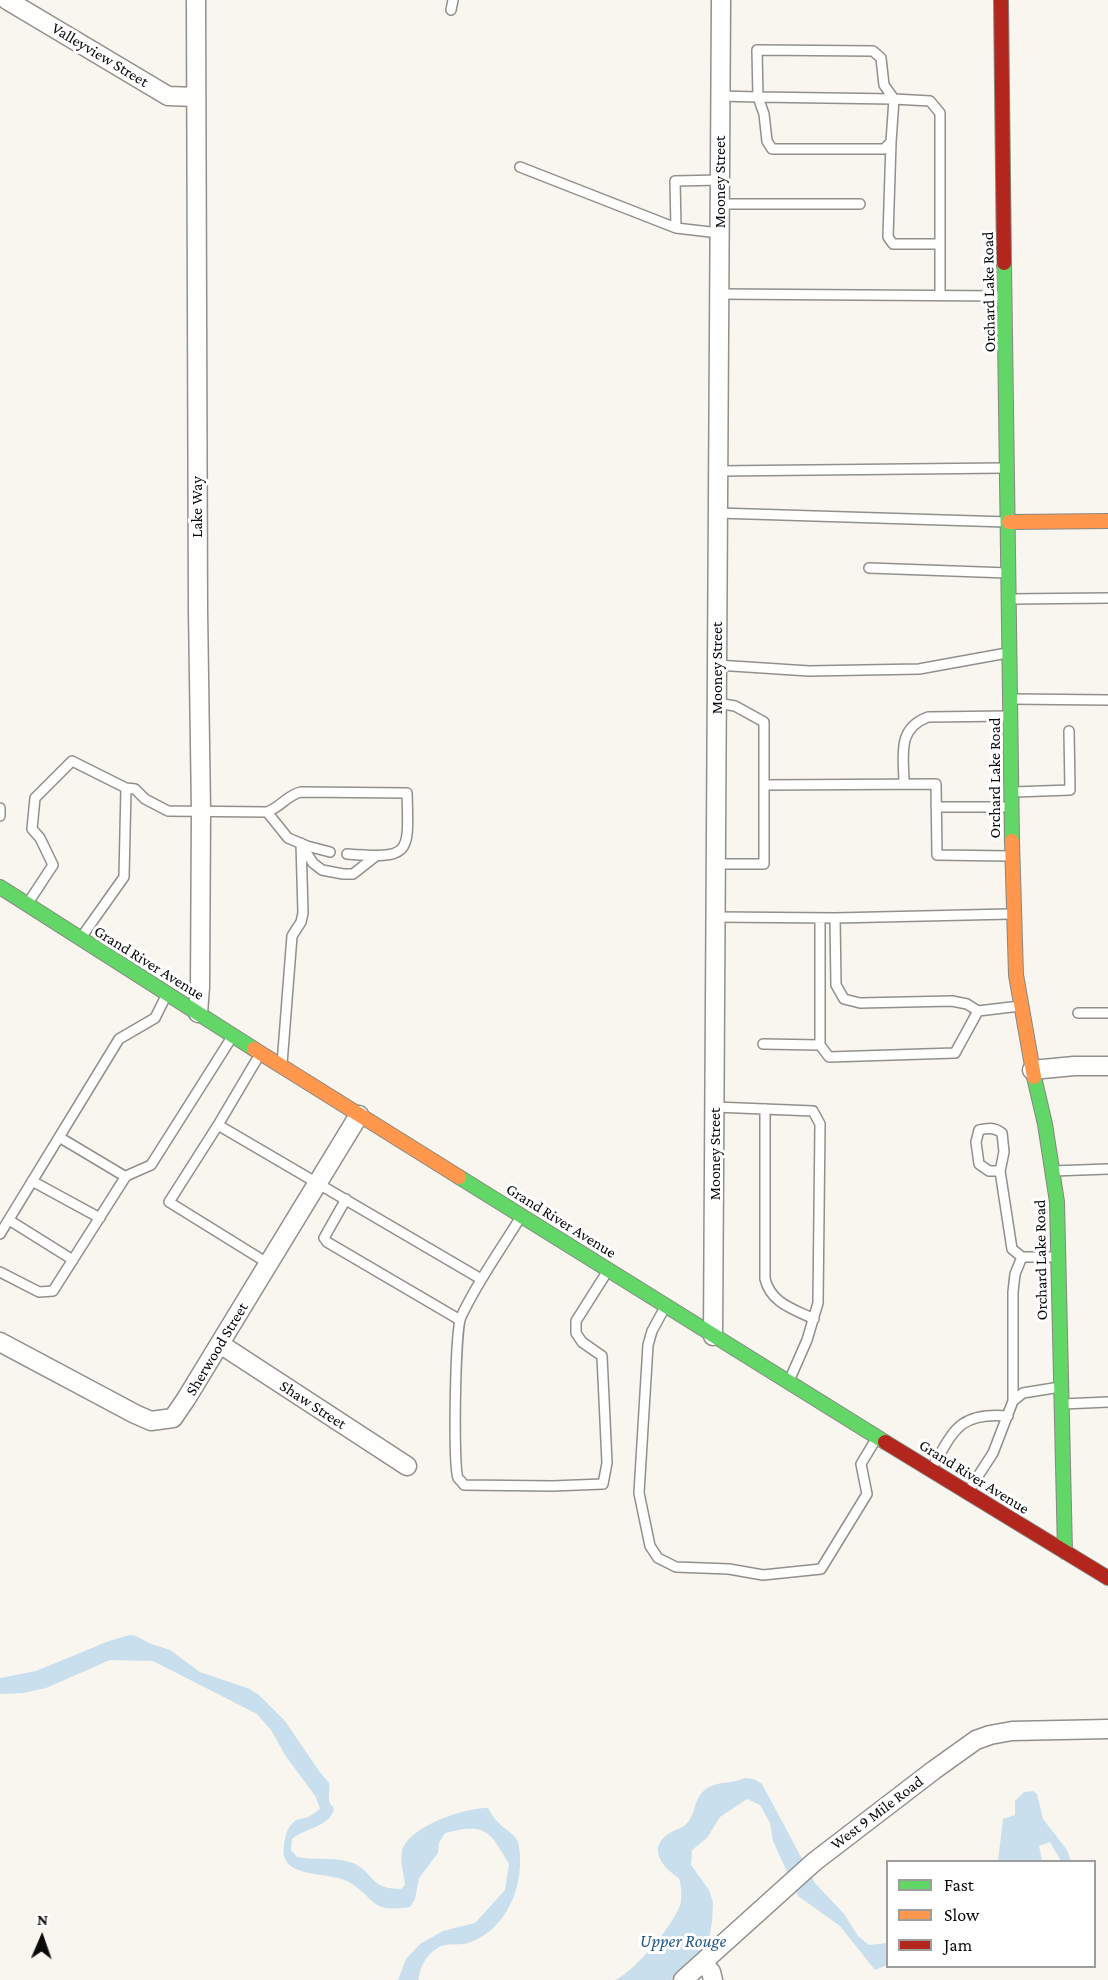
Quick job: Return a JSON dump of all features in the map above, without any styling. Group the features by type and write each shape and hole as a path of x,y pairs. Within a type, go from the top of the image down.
{"main road":[{"name":"Orchard Lake Road","path":"1001,0 1013,914 1016,975 1032,1070 1045,1125 1057,1202 1065,1552"},
{"path":"1009,522 1108,521"},
{"name":"Grand River Avenue","path":"0,887 166,994 788,1383 1108,1578"}],"street":[{"name":"Valleyview Street","path":"7,0 168,96 196,96"},
{"name":"Lake Way","path":"196,0 201,811 198,1013"},
{"name":"Mooney Street","path":"713,1336 721,0"},
{"path":"1032,1070 1108,1066"},
{"name":"Sherwood Street","path":"0,1342 135,1414 151,1421 173,1418 359,1115"},
{"name":"Shaw Street","path":"220,1344 407,1466"},
{"name":"West 9 Mile Road","path":"683,1980 814,1862 976,1740 1012,1731 1108,1729"},
{"path":"703,1963 711,1972 713,1980"}],"lane":[{"path":"891,142 884,149 772,149 767,141 764,114 758,97 757,50 873,51 881,58 884,85 894,99 888,237 893,244 940,244"},
{"path":"720,96 930,101 940,112 940,296"},
{"path":"520,167 676,228 719,233"},
{"path":"676,228 675,181 720,180"},
{"path":"720,204 860,204"},
{"path":"719,294 1005,296"},
{"path":"718,471 1008,468"},
{"path":"718,513 1009,522"},
{"path":"869,568 1010,573"},
{"path":"1010,599 1108,598"},
{"path":"717,665 809,671 919,669 1010,652"},
{"path":"1011,699 1108,700"},
{"path":"717,703 735,706 764,722 764,864 717,864"},
{"path":"904,784 903,742 907,732 918,721 927,717 1011,716"},
{"path":"1012,792 1070,790 1069,731"},
{"path":"27,904 53,865 32,829 35,798 72,761 126,788 135,789 145,799 168,811 267,812 280,805 287,797 302,792 407,793 408,837 404,847 397,853 383,857 347,854"},
{"path":"764,784 936,784 937,855 1012,856"},
{"path":"80,939 124,877 126,788"},
{"path":"936,807 1012,807"},
{"path":"0,808 0,816"},
{"path":"267,812 288,838 330,852"},
{"path":"301,843 313,863 322,870 333,872 353,874 376,856"},
{"path":"282,1066 292,936 301,922 303,913 301,843"},
{"path":"716,917 835,918 1013,914"},
{"path":"820,918 820,1045 829,1057 955,1053 978,1011"},
{"path":"835,918 836,985 844,999 860,1003 952,1001 967,1004 978,1011 1021,1006"},
{"path":"0,1234 118,1039 155,1018 166,994"},
{"path":"1078,1013 1108,1012"},
{"path":"0,1272 39,1292 53,1290 126,1177 151,1165 233,1035"},
{"path":"764,1044 820,1045"},
{"path":"260,1053 169,1202 269,1264"},
{"path":"716,1107 813,1111 820,1124 818,1303 807,1340 788,1383"},
{"path":"765,1109 765,1279 770,1293 777,1299 814,1319"},
{"path":"218,1125 481,1279"},
{"path":"1000,1171 988,1171 979,1164 976,1142 979,1130 997,1129 1002,1133 1004,1152 1000,1171 1012,1249 1022,1257 1059,1257"},
{"path":"59,1137 126,1177"},
{"path":"1053,1171 1108,1169"},
{"path":"32,1180 100,1218"},
{"path":"346,1199 326,1232 324,1238 327,1242 460,1320"},
{"path":"521,1216 481,1279 460,1320 457,1341 456,1441 458,1477 464,1485 603,1484 606,1462 602,1356 582,1342 576,1333 576,1321 608,1270"},
{"path":"9,1220 73,1260"},
{"path":"967,1492 993,1453 1013,1401 1013,1292 1015,1274 1022,1257"},
{"path":"666,1306 652,1331 648,1345 639,1493 650,1546 658,1558 676,1567 729,1569 763,1575 821,1569 867,1494 861,1464 877,1437"},
{"path":"1013,1401 1023,1393 1060,1387"},
{"path":"1061,1404 1108,1402"},
{"path":"931,1470 954,1429 965,1421 981,1416 1008,1416"}],"water":[{"path":"130,1635 170,1650 200,1672 250,1689 285,1721 329,1783 329,1799 334,1808 332,1814 323,1823 292,1839 291,1850 297,1857 353,1863 383,1886 401,1889 405,1885 402,1851 406,1842 414,1834 452,1815 488,1808 496,1820 516,1839 520,1851 516,1889 500,1921 482,1937 471,1942 444,1945 436,1949 424,1963 418,1980 398,1980 406,1959 420,1944 443,1931 475,1923 505,1890 509,1864 496,1843 485,1832 469,1829 445,1833 439,1843 438,1853 419,1878 415,1899 410,1907 387,1908 375,1903 349,1882 307,1873 289,1864 284,1857 286,1835 292,1823 320,1809 316,1797 285,1755 271,1730 257,1714 153,1661 110,1660 46,1688 23,1693 0,1694 0,1678 36,1671 109,1641"},
{"name":"Upper Rouge","path":"745,1778 754,1779 762,1784 815,1883 844,1914 858,1936 869,1945 886,1943 886,1965 875,1970 840,1926 798,1896 773,1841 770,1823 760,1805 747,1799 720,1817 707,1838 692,1850 691,1865 709,1890 713,1902 708,1946 671,1980 615,1980 632,1968 654,1945 678,1910 681,1901 679,1878 663,1864 660,1858 658,1852 662,1840 688,1822 700,1795 709,1787"},
{"path":"1033,1791 1037,1794 1043,1819 1067,1850 1071,1860 1060,1860 1050,1842 1039,1846 1042,1860 998,1860 1003,1819 1015,1815 1015,1801 1024,1792"}],"traffic: fast":[{"path":"1004,263 1012,841"},
{"path":"0,887 254,1049"},
{"path":"1034,1077 1045,1124 1057,1202 1065,1552"},
{"path":"459,1177 885,1442"}],"traffic: slow":[{"path":"1009,522 1108,521"},
{"path":"1012,841 1016,975 1034,1077"},
{"path":"254,1049 459,1177"}],"traffic: jam":[{"path":"1001,0 1004,263"},
{"path":"885,1442 1108,1578"}]}
